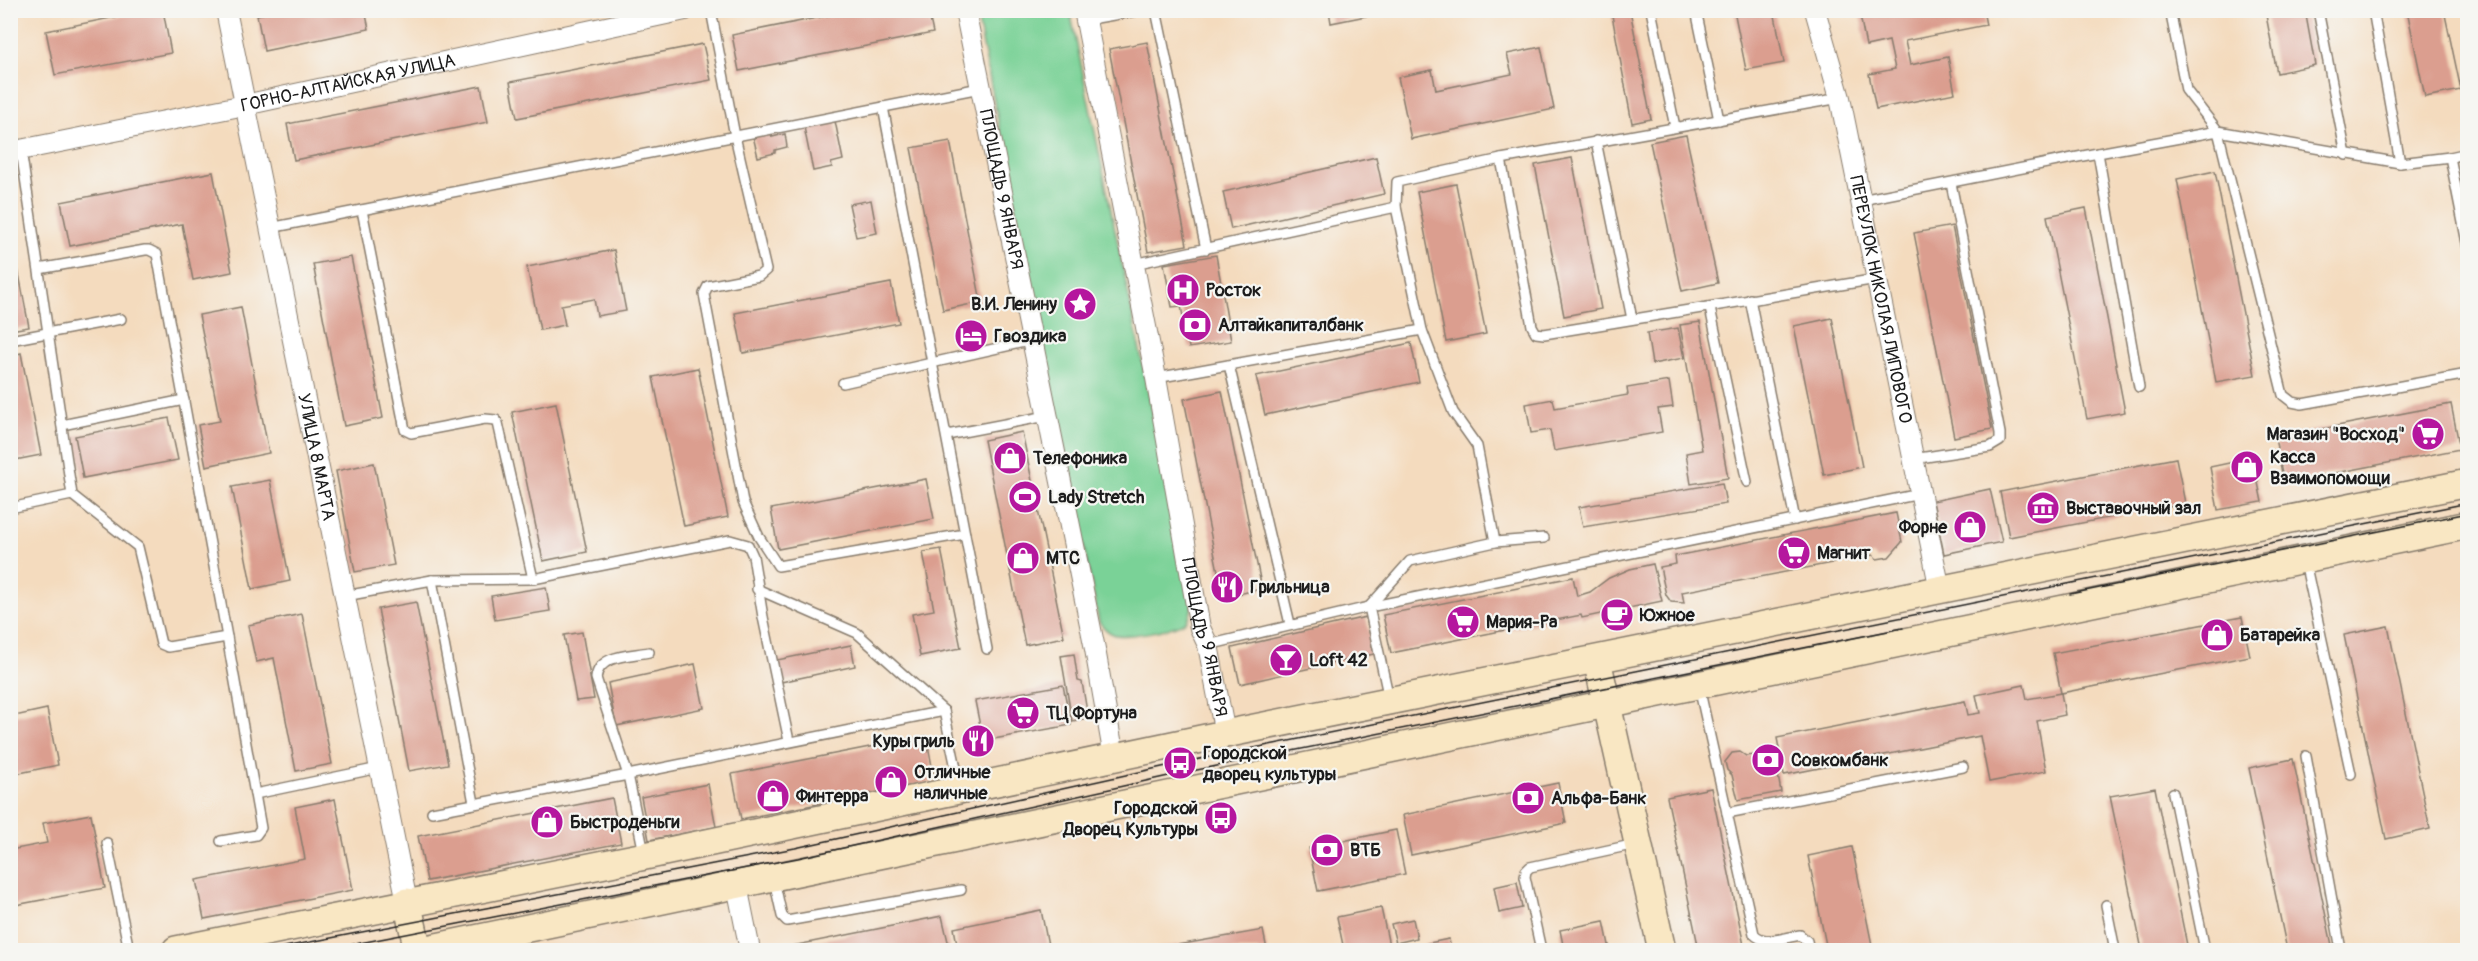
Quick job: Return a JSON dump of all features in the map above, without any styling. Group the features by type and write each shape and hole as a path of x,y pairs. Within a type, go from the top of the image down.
{"main road":[{"path":"177,951 407,902 645,856 1390,700 2468,483"},
{"path":"423,951 502,938 773,878 1608,706 2468,525"},
{"path":"1940,590 1952,633"},
{"path":"1597,660 1662,951"},
{"path":"407,902 418,951"}],"street":[{"name":"УЛИЦА 8 МАРТА","path":"226,10 407,902"},
{"name":"ГОРНО-АЛТАЙСКАЯ УЛИЦА","path":"16,151 245,105 685,10"},
{"name":"ПЛОЩАДЬ 9 ЯНВАРЯ","path":"965,10 1095,649 1114,757"},
{"name":"ПЕРЕУЛОК НИКОЛАЯ ЛИПОВОГО","path":"1815,10 1840,98 1940,590"},
{"name":"ПЛОЩАДЬ 9 ЯНВАРЯ","path":"1084,15 1156,378 1200,628 1208,645 1225,734"},
{"path":"737,886 750,951"}],"lane":[{"path":"711,10 735,136 766,270 762,275 708,286 704,294 743,502 759,537 778,566 965,534"},
{"path":"1084,15 1142,10"},
{"path":"1156,10 1206,249"},
{"path":"1651,10 1675,127"},
{"path":"1696,10 1719,120"},
{"path":"2170,10 2186,90 2218,131 2283,394 2292,402 2302,404 2468,374"},
{"path":"2318,10 2346,155"},
{"path":"2373,10 2400,163"},
{"path":"270,228 980,88"},
{"path":"1495,542 1477,446 1453,412 1422,330 1396,207 1397,182 1501,159 1840,98"},
{"path":"883,107 987,649"},
{"path":"1861,200 2218,131 2400,163 2468,153"},
{"path":"1596,141 1632,319"},
{"path":"16,151 39,269 72,495 138,547 161,644 168,647 227,637"},
{"path":"2098,153 2139,387"},
{"path":"2451,157 2468,248"},
{"path":"1501,159 1532,326 1536,333 1544,334 1710,308 1750,299 1877,279"},
{"path":"1913,459 1990,447 2000,441 1951,183"},
{"path":"1134,264 1396,207"},
{"path":"362,210 405,430 411,434 485,419 496,420 533,579"},
{"path":"39,269 145,250 157,254 261,828 256,835 221,841"},
{"path":"1750,299 1795,520"},
{"path":"1710,308 1747,482"},
{"path":"10,340 121,319"},
{"path":"1156,378 1422,330"},
{"path":"843,383 1033,340"},
{"path":"1229,365 1290,624"},
{"path":"62,425 184,400"},
{"path":"947,435 1047,416"},
{"path":"1208,645 1369,607 1920,494"},
{"path":"10,508 72,495"},
{"path":"1369,607 1410,561 1495,542 1544,538"},
{"path":"345,596 432,580 533,579 730,540 748,546 753,556 757,589 789,741"},
{"path":"2304,560 2351,774"},
{"path":"432,580 474,803"},
{"path":"757,589 857,633 944,711 960,790"},
{"path":"1369,607 1390,700"},
{"path":"645,856 628,775 596,678 599,666 607,661 649,652"},
{"path":"1698,687 1754,934 1758,939 1764,940 1800,935 1807,941 1809,951"},
{"path":"432,812 944,711"},
{"path":"2306,756 2341,951"},
{"path":"1727,813 1963,767"},
{"path":"255,794 379,768"},
{"path":"2173,793 2205,951"},
{"path":"107,843 129,951"},
{"path":"1541,951 1525,878 1526,871 1530,867 1638,844"},
{"path":"773,878 782,916 788,921 961,890"},
{"path":"2106,905 2115,951"}],"path":[{"path":"2459,951 2468,949"}],"green space":[{"path":"976,11 1070,11 1192,604 1186,621 1172,627 1139,634 1119,635 1109,632 1099,622"}],"building":[{"path":"150,10 163,10 171,53 55,75 46,31"},
{"path":"279,10 365,10 369,29 264,51 257,15"},
{"path":"856,10 928,10 933,33 739,71 732,35"},
{"path":"1329,10 1386,10 1386,12 1331,23"},
{"path":"1611,10 1630,10 1651,119 1632,123"},
{"path":"1734,10 1774,10 1784,63 1746,70"},
{"path":"1859,10 1983,10 1986,25 1905,41 1910,65 1948,57 1955,93 1876,109 1869,74 1895,69 1889,41 1866,46"},
{"path":"2265,10 2305,10 2315,65 2277,73"},
{"path":"2407,10 2444,10 2461,90 2425,97"},
{"path":"1147,42 1187,245 1148,252 1109,49"},
{"path":"703,44 711,80 517,118 510,82"},
{"path":"1541,47 1554,109 1411,139 1398,77 1432,70 1436,90 1512,74 1507,54"},
{"path":"481,86 488,122 294,160 287,124"},
{"path":"835,121 843,160 831,163 832,167 813,171 804,127"},
{"path":"771,133 772,137 785,134 787,147 758,157 753,136"},
{"path":"1686,135 1718,283 1682,291 1650,142"},
{"path":"950,141 981,302 943,310 911,148"},
{"path":"1376,157 1384,194 1231,229 1223,192"},
{"path":"1572,158 1601,309 1564,316 1535,165"},
{"path":"2215,171 2255,375 2216,382 2177,179"},
{"path":"213,172 232,272 193,280 182,224 70,246 61,202"},
{"path":"1456,184 1486,334 1446,342 1417,192"},
{"path":"871,200 877,233 856,237 849,204"},
{"path":"2086,208 2125,412 2087,419 2047,216"},
{"path":"1952,226 1992,429 1954,437 1914,233"},
{"path":"12,237 29,327 10,330 10,238"},
{"path":"614,250 626,311 597,316 594,299 561,305 565,325 540,330 527,267"},
{"path":"1216,255 1231,341 1189,348 1181,306 1172,307 1164,264"},
{"path":"351,257 383,418 344,426 313,264"},
{"path":"891,283 899,323 743,353 735,313"},
{"path":"241,307 269,453 206,466 198,425 220,421 199,315"},
{"path":"1832,318 1862,467 1824,475 1794,326"},
{"path":"1700,322 1728,478 1691,484 1686,453 1702,450 1680,325"},
{"path":"1678,328 1684,358 1652,364 1647,333"},
{"path":"1411,343 1419,382 1265,415 1256,376"},
{"path":"21,353 41,455 10,461 10,356"},
{"path":"698,368 728,517 684,526 653,377"},
{"path":"1669,381 1673,407 1658,409 1662,432 1554,451 1550,430 1531,433 1526,404 1553,399 1555,408 1628,395 1627,388"},
{"path":"1222,391 1262,589 1223,597 1184,399"},
{"path":"556,403 587,552 543,561 512,412"},
{"path":"2451,404 2460,449 2284,483 2275,438"},
{"path":"169,418 178,460 83,478 75,436"},
{"path":"1022,432 1064,637 1025,645 984,440"},
{"path":"2176,458 2185,503 2009,537 2000,492"},
{"path":"2253,458 2262,502 2218,510 2210,467"},
{"path":"374,463 394,565 355,572 336,471"},
{"path":"926,479 934,519 778,549 771,509"},
{"path":"270,480 290,581 252,589 232,487"},
{"path":"1722,483 1726,504 1583,527 1579,507"},
{"path":"1990,489 2002,542 1944,554 1933,501"},
{"path":"1896,513 1902,542 1889,557 1877,559 1873,555 1682,592 1684,603 1671,602 1666,595 1660,567 1676,564 1675,556"},
{"path":"941,549 961,648 920,656 912,614 934,610 923,552"},
{"path":"1653,564 1662,601 1391,653 1383,615 1573,577 1577,596 1590,592 1609,578 1630,569"},
{"path":"546,587 550,611 495,620 491,596"},
{"path":"416,602 448,764 409,771 378,609"},
{"path":"302,614 332,764 296,771 274,658 256,662 248,625"},
{"path":"1366,617 1374,654 1240,684 1232,648"},
{"path":"2242,617 2250,656 2061,693 2053,653"},
{"path":"2388,626 2430,829 2386,839 2344,635"},
{"path":"582,632 594,699 576,701 564,635"},
{"path":"851,645 855,666 781,682 777,660"},
{"path":"1074,654 1078,681 1082,682 1088,718 1072,721 1061,656"},
{"path":"695,664 704,708 616,726 608,683"},
{"name":"ТЦ Фортуна","path":"1063,685 1071,725 983,741 975,701"},
{"path":"2024,685 2027,699 2061,693 2065,715 2037,721 2046,771 1989,782 1980,736 1784,775 1777,738 1965,701 1968,715 1980,713 1976,695"},
{"path":"47,709 58,765 10,775 10,717"},
{"path":"926,736 935,781 741,819 732,774"},
{"path":"1740,752 1746,756 1774,753 1781,792 1738,800 1732,775 1727,770 1725,762 1732,753"},
{"path":"2293,759 2333,950 2287,950 2249,768"},
{"path":"1558,783 1566,823 1411,855 1403,815"},
{"path":"708,784 716,827 649,840 641,797"},
{"path":"1711,788 1745,950 1699,950 1667,797"},
{"path":"2155,788 2188,950 2142,950 2110,796"},
{"path":"612,798 621,843 427,881 418,836"},
{"path":"335,799 353,890 204,919 196,880 305,859 295,807"},
{"path":"91,814 105,888 10,906 10,850 47,843 43,823"},
{"path":"1396,830 1405,874 1318,891 1309,848"},
{"path":"1852,847 1873,950 1827,950 1808,856"},
{"path":"1517,882 1522,908 1499,913 1494,887"},
{"path":"1381,908 1390,950 1344,950 1337,917"},
{"path":"1041,910 1049,950 958,950 954,928"},
{"path":"942,916 950,950 788,950 787,947"},
{"path":"1413,919 1417,938 1396,943 1391,924"},
{"path":"1604,921 1610,950 1564,950 1560,930"},
{"path":"1263,930 1267,950 1155,950 1155,949"},
{"path":"1449,939 1451,950 1426,950 1424,944"}],"tram line":[{"path":"269,950 795,848 1180,763 2468,503"},
{"path":"2070,594 2468,513"},
{"path":"324,950 798,858 1182,773 1903,628"}],"place":[{"name":"Росток","path":"1183,290"},
{"name":"В.И. Ленину","path":"1080,304"},
{"name":"Алтайкапиталбанк","path":"1195,325"},
{"name":"Гвоздика","path":"971,336"},
{"name":"Магазин \"Восход\"","path":"2428,434"},
{"name":"Телефоника","path":"1010,458"},
{"name":"Касса Взаимопомощи","path":"2247,467"},
{"name":"Lady Stretch","path":"1025,497"},
{"name":"Выставочный зал","path":"2043,508"},
{"name":"Форне","path":"1970,527"},
{"name":"Магнит","path":"1794,553"},
{"name":"МТС","path":"1023,558"},
{"name":"Грильница","path":"1227,587"},
{"name":"Южное","path":"1617,615"},
{"name":"Мария-Ра","path":"1463,622"},
{"name":"Батарейка","path":"2217,635"},
{"name":"Loft 42","path":"1286,660"},
{"name":"ТЦ Фортуна","path":"1023,713"},
{"name":"Куры гриль","path":"978,741"},
{"name":"Совкомбанк","path":"1768,760"},
{"name":"Городской дворец культуры","path":"1180,763"},
{"name":"Отличные наличные","path":"891,782"},
{"name":"Финтерра","path":"773,796"},
{"name":"Альфа-Банк","path":"1528,798"},
{"name":"Городской Дворец Культуры","path":"1221,818"},
{"name":"Быстроденьги","path":"547,822"},
{"name":"ВТБ","path":"1327,850"}]}
